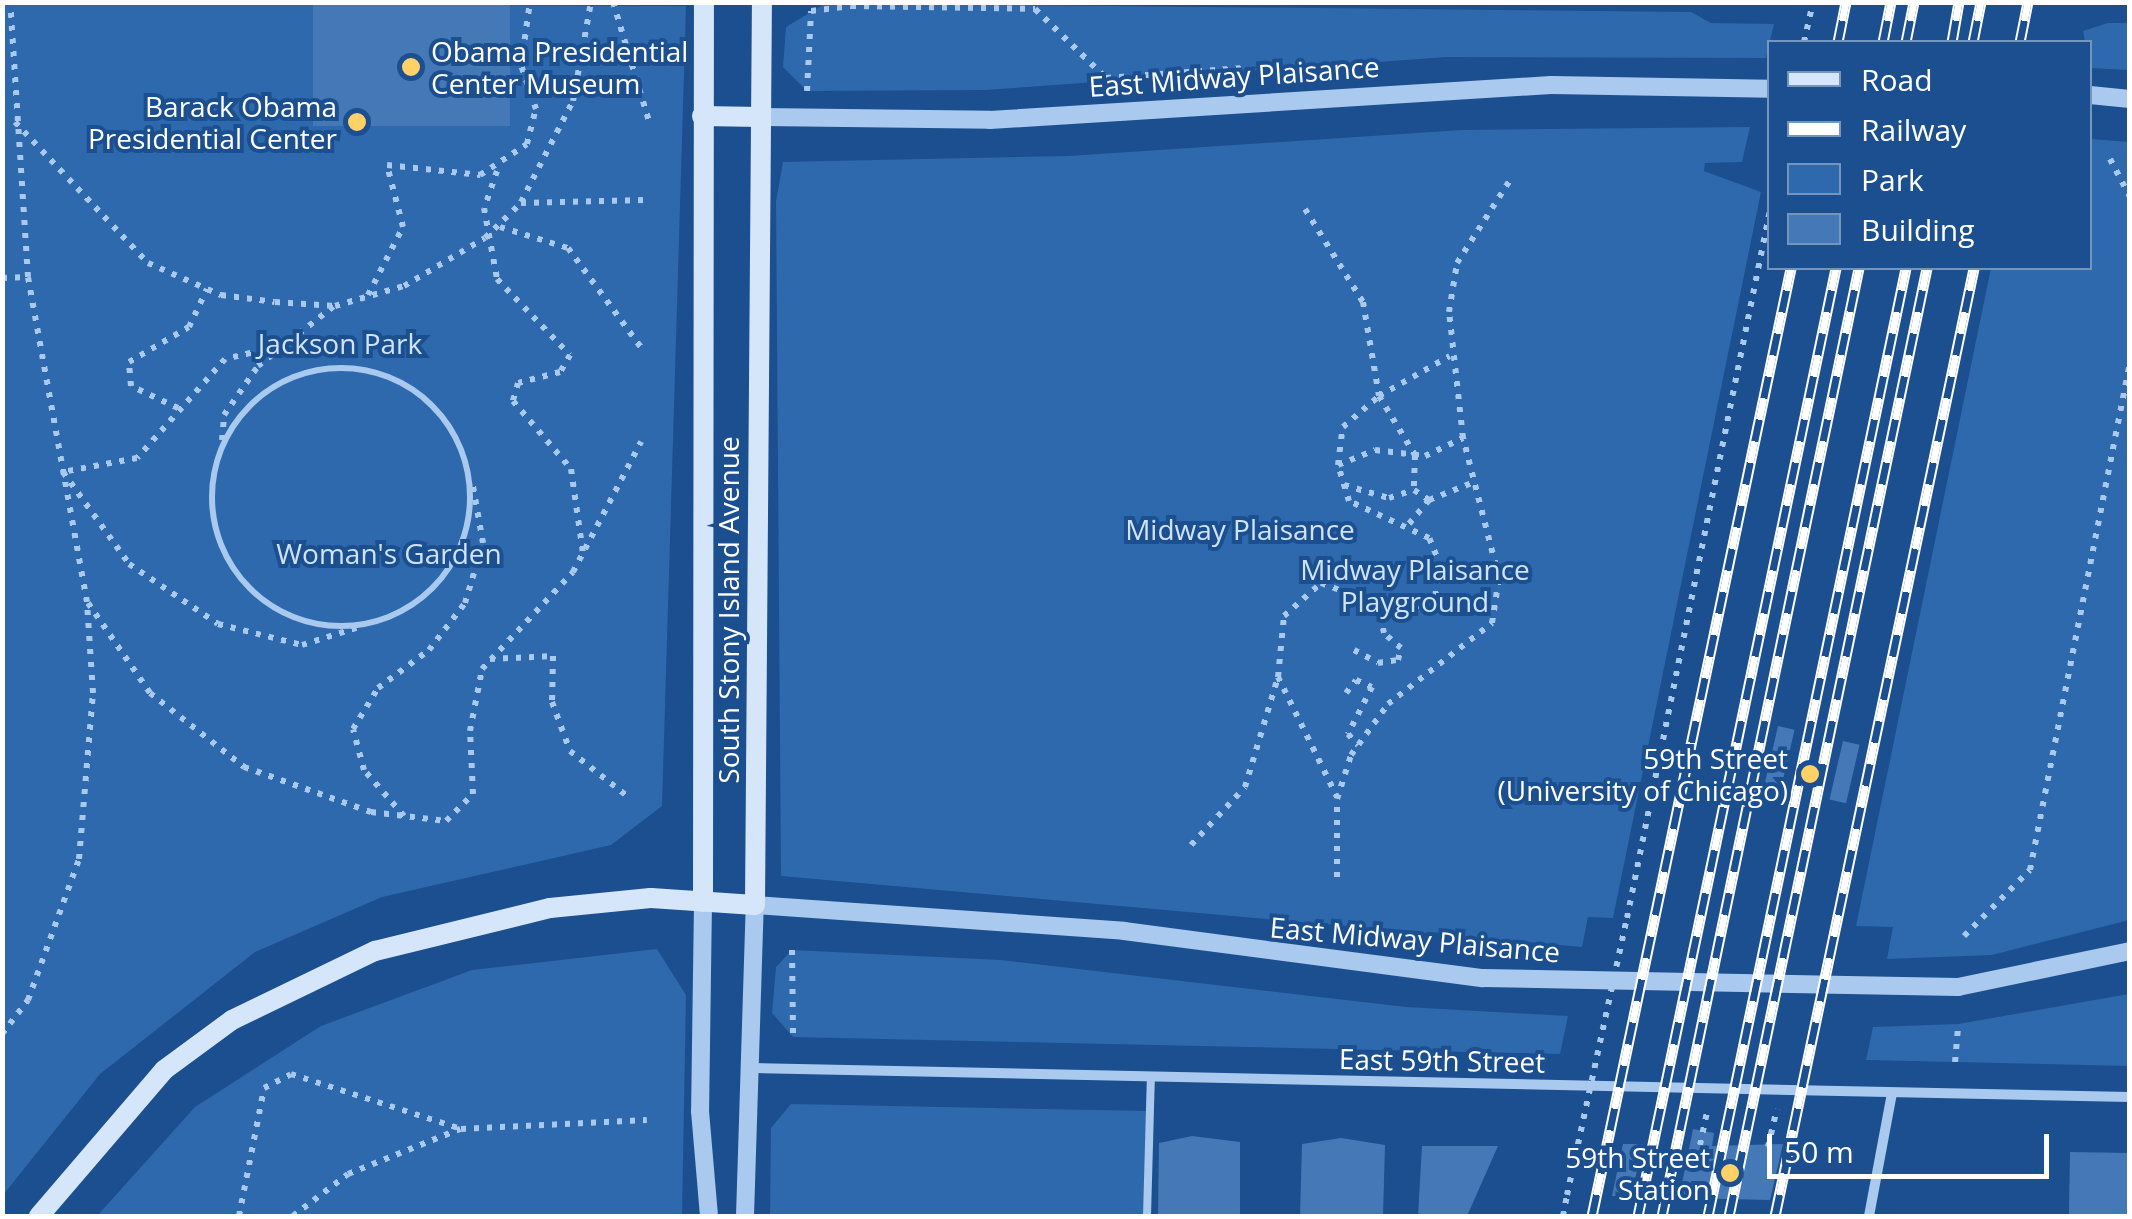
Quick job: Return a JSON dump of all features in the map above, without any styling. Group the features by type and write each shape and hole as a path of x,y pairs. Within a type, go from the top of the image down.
{"main road":[{"name":"South Stony Island Avenue","path":"703,902 704,2"},
{"name":"South Stony Island Avenue","path":"755,905 762,2"},
{"name":"East Midway Plaisance","path":"702,116 760,117"},
{"path":"39,1216 164,1070 285,993 444,928 594,902 755,905"}],"street":[{"name":"East Midway Plaisance","path":"760,117 1043,118 1551,85 1767,89"},
{"path":"2092,96 2130,99"},
{"name":"South Stony Island Avenue","path":"703,902 700,1111 710,1216"},
{"name":"East Midway Plaisance","path":"755,905 1124,931 1482,978 1958,987 2130,951"},
{"name":"South Stony Island Avenue","path":"746,1216 754,1068 755,905"},
{"name":"East 59th Street","path":"754,1068 2130,1097"},
{"path":"1869,1216 1892,1093"}],"lane":[{"path":"1147,1216 1151,1076"}],"path":[{"path":"2,1034 28,1000 79,859 94,693 87,602 28,277 14,121 10,2"},
{"path":"530,2 521,65 534,128 497,170 485,238 513,304 550,327 570,355 560,372 512,391 571,469 583,557"},
{"path":"361,624 294,618 234,570 213,522 221,446 234,394 276,348 334,306 367,296 485,238 521,203 573,101 591,2"},
{"path":"613,2 649,121"},
{"path":"1804,40 1813,2"},
{"path":"808,91 811,11 1035,8 1106,78 1243,68"},
{"path":"796,52 810,52"},
{"path":"14,121 148,264 207,289 334,306"},
{"path":"2110,159 2130,197"},
{"path":"367,296 403,227 387,166 497,170"},
{"path":"1337,878 1337,798 1358,745 1388,704 1492,623 1499,578 1463,438 1450,356 1457,263 1510,180"},
{"path":"521,203 645,200"},
{"path":"1305,209 1363,302 1379,396 1415,456 1414,490"},
{"path":"1563,1216 1628,918 1767,225"},
{"path":"499,226 568,248 642,350"},
{"path":"2,278 28,277"},
{"path":"178,408 131,386 130,362 189,327 207,289"},
{"path":"63,472 137,458 178,408 238,350 276,348"},
{"path":"1191,846 1245,787 1278,677 1278,634 1297,597 1321,583 1378,603 1414,608 1434,596 1441,567 1429,538 1350,501 1338,465 1343,426 1379,396 1450,356"},
{"path":"1964,936 2030,870 2130,362"},
{"path":"221,446 270,388 318,369 369,370 434,406 483,510 483,543 465,603 429,650 378,688 354,729 364,770 405,817"},
{"path":"1338,465 1375,450 1415,456 1463,438"},
{"path":"87,602 150,693 244,767 405,817 446,821 474,794 472,700 488,659 583,557 641,442"},
{"path":"63,472 129,564 218,624 302,646 415,603 450,568 468,522 470,479"},
{"path":"1408,525 1429,500 1474,482"},
{"path":"1344,485 1389,498 1414,490"},
{"path":"1414,490 1429,500"},
{"path":"1354,650 1378,663 1398,660 1402,648 1384,632 1378,603"},
{"path":"488,659 553,656 552,702 570,751 628,796"},
{"path":"1278,677 1337,798"},
{"path":"1346,692 1356,680 1372,687 1348,734 1358,745"},
{"path":"792,950 793,1037"},
{"path":"1955,1062 1958,1024"},
{"path":"239,1216 264,1088 291,1074 461,1129"},
{"path":"293,1216 348,1174 461,1129 647,1120"},
{"path":"1700,1145 1702,1130"}],"green space":[{"name":"Jackson Park","path":"3,3 686,6 662,806 611,845 382,897 255,952 100,1074 3,1195"},
{"path":"826,3 1691,12 1711,23 1774,24 1767,40 1766,58 1447,57 985,90 807,91 783,67 786,27"},
{"path":"2108,23 2129,23 2129,70 2092,68 2092,40 2085,40 2083,31"},
{"name":"Midway Plaisance","path":"1750,127 1742,162 1705,163 1704,171 1761,192 1613,918 1588,917 1582,947 781,876 776,201 783,162 1069,156 1462,130"},
{"path":"2092,139 2129,142 2129,920 1992,955 1887,959 1893,927 1856,926 1991,270 2092,270"},
{"path":"657,949 686,995 682,1216 97,1216 195,1107 321,1026 472,970"},
{"path":"792,950 1000,960 1406,1007 1568,1016 1560,1054 793,1037 772,1013 776,967"},
{"path":"2129,994 2129,1066 1866,1060 1873,1027 1958,1024"},
{"path":"791,1104 1150,1111 1147,1216 770,1216 771,1128"}],"building":[{"name":"Obama Presidential Center Museum","path":"313,2 510,2 510,126 313,126"},
{"path":"1778,726 1795,730 1781,787 1765,783"},
{"path":"1843,741 1860,745 1846,803 1830,799"},
{"name":"59th Street Station","path":"1693,1129 1714,1133 1712,1146 1783,1144 1770,1200 1679,1198"},
{"path":"1192,1136 1240,1142 1240,1216 1158,1216 1159,1143"},
{"path":"1341,1138 1385,1145 1383,1216 1300,1216 1302,1144"},
{"path":"1623,1144 1643,1144 1631,1197 1612,1196"},
{"path":"1422,1146 1498,1146 1467,1216 1418,1216"},
{"path":"2070,1152 2130,1153 2129,1216 2069,1216"}],"railway":[{"path":"1838,40 1846,2"},
{"path":"1883,40 1891,2"},
{"path":"1906,40 1914,2"},
{"path":"1952,40 1959,2"},
{"path":"1973,40 1981,2"},
{"path":"2020,40 2028,2"},
{"path":"1592,1216 1791,270"},
{"path":"1638,1216 1836,270"},
{"path":"1662,1216 1859,270"},
{"path":"1708,1216 1906,270"},
{"path":"1729,1216 1927,270"},
{"path":"1775,1216 1974,270"}],"place":[{"name":"Obama Presidential Center Museum","path":"411,67"},
{"name":"Barack Obama Presidential Center","path":"357,122"},
{"name":"59th Street (University of Chicago)","path":"1810,774"},
{"name":"59th Street Station","path":"1730,1173"}],"park label":[{"name":"Woman's Garden","path":"389,553"},
{"name":"Midway Plaisance Playground","path":"1415,585"}]}
